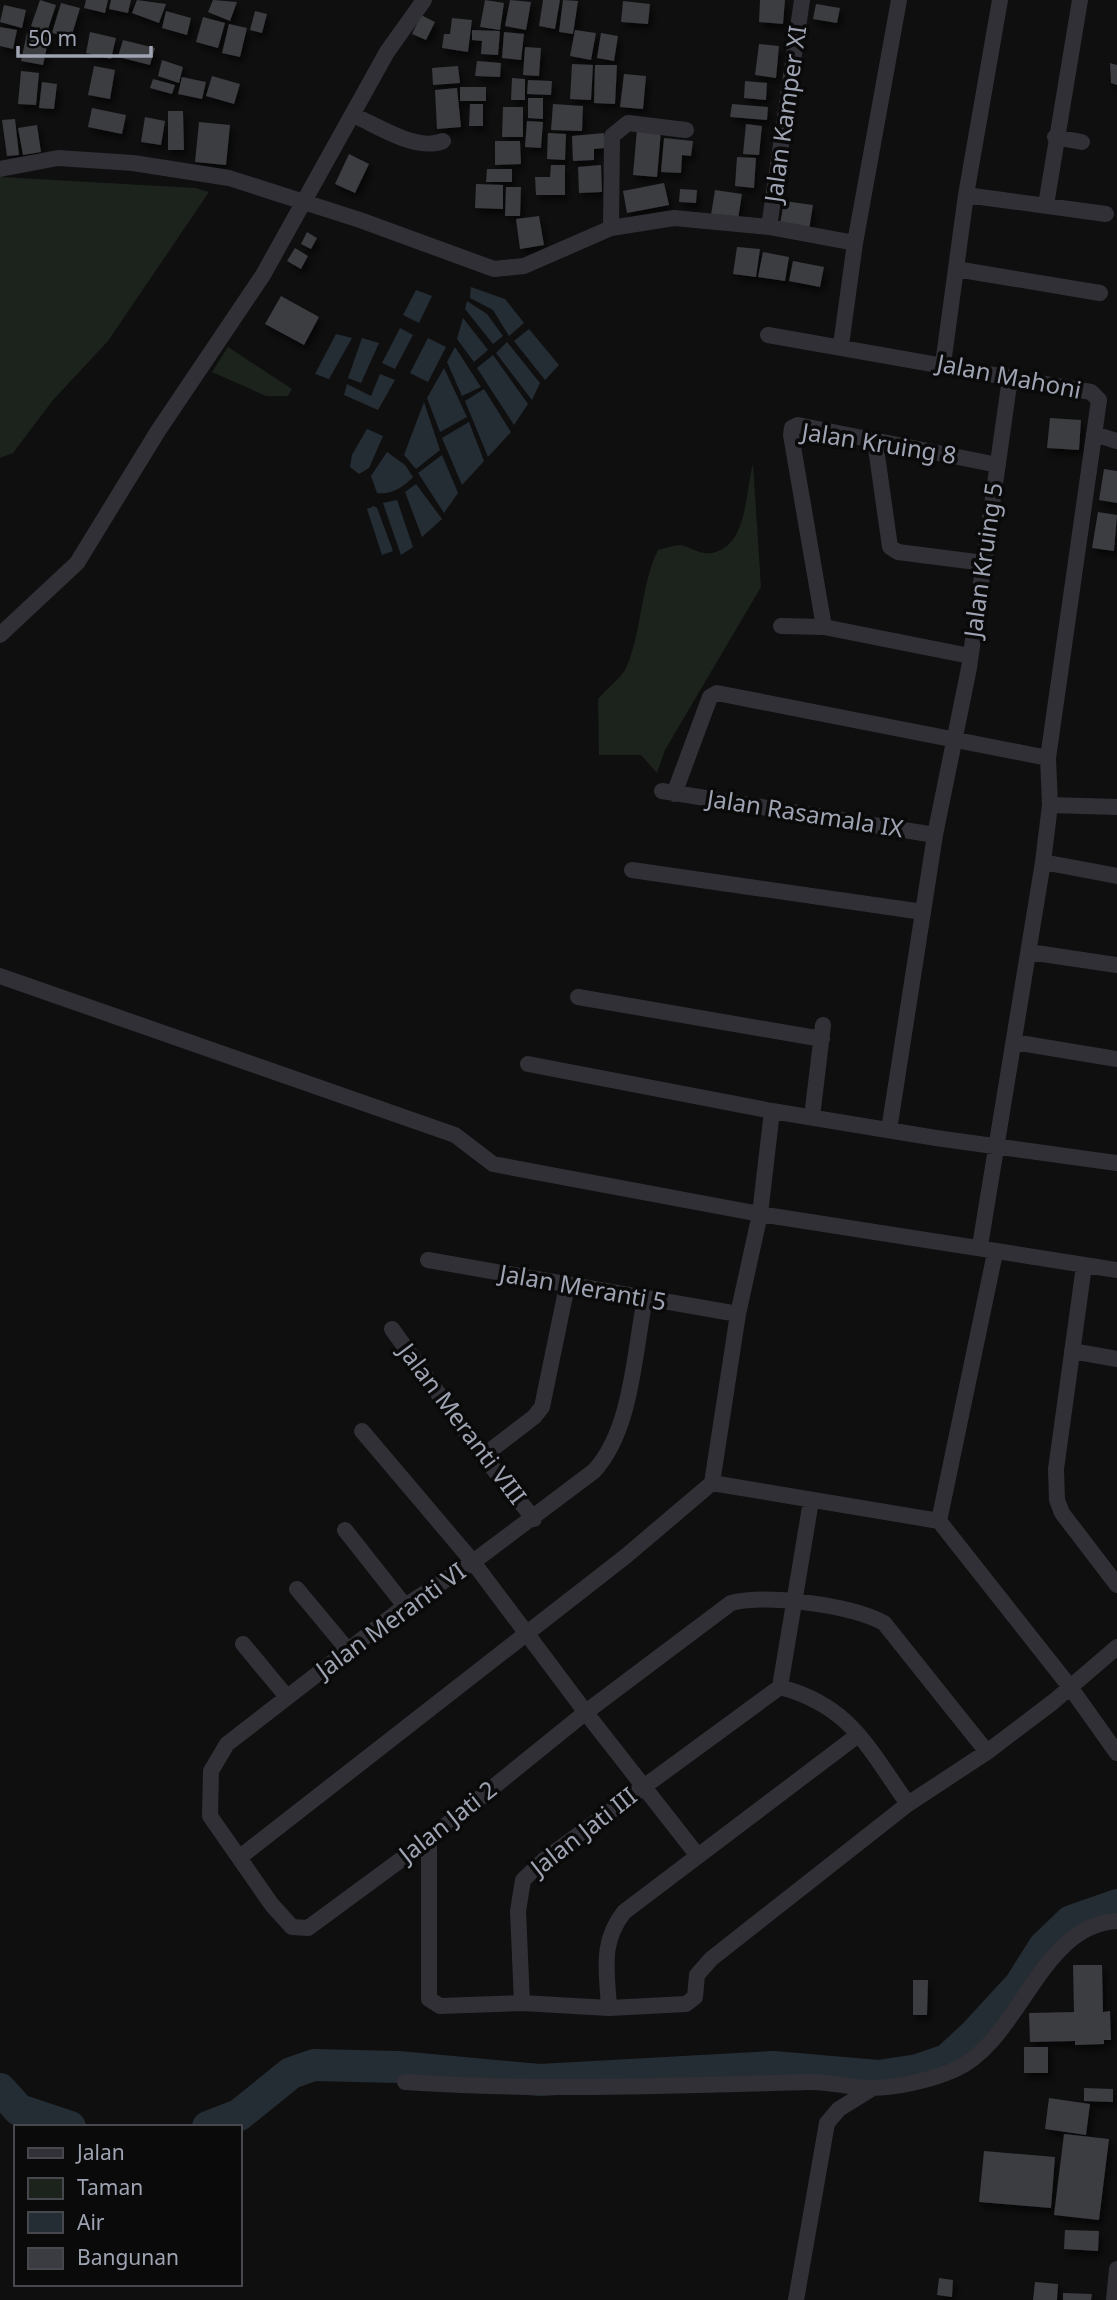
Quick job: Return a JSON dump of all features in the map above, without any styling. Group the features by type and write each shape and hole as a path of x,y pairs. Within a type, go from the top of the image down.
{"street":[{"name":"Jalan Kamper XI","path":"769,227 802,0"},
{"path":"841,345 855,243 899,0"},
{"path":"943,364 966,195 1000,0"},
{"path":"1046,205 1055,137 1080,0"},
{"path":"0,635 77,564 158,431 263,275 387,52 418,2"},
{"path":"354,114 429,142"},
{"path":"611,228 611,136 628,123 686,130"},
{"path":"1055,137 1082,142"},
{"path":"0,169 58,158 133,163 229,178 494,269 524,266 611,228 674,218 769,227 855,243"},
{"path":"966,195 1106,214"},
{"path":"956,269 1100,293"},
{"name":"Jalan Mahoni","path":"768,335 841,345 1091,392 1099,400 1048,758 1050,806 1044,862 995,1145 987,1250 939,1521"},
{"name":"Jalan Kruing 5","path":"889,1130 936,835 956,742 970,656 1010,378"},
{"name":"Jalan Kruing 8","path":"824,627 792,428 798,425 998,465"},
{"path":"1094,434 1117,441"},
{"path":"875,441 890,547 898,552 984,563"},
{"path":"781,626 824,627 970,656"},
{"name":"Jalan Rasamala IX","path":"936,835 668,793 692,745 710,697 717,693 956,742"},
{"path":"956,742 1048,758"},
{"path":"1050,806 1117,807"},
{"path":"1044,862 1117,876"},
{"path":"632,870 923,912"},
{"path":"1028,951 1117,965"},
{"path":"0,976 455,1135 493,1164 760,1214 1117,1270"},
{"path":"578,997 823,1032 812,1117"},
{"path":"1014,1042 1117,1059"},
{"path":"528,1064 772,1111 1117,1163"},
{"path":"240,1857 527,1633 712,1483 738,1314 760,1214 772,1111"},
{"name":"Jalan Meranti 5","path":"428,1261 738,1314"},
{"path":"1084,1266 1056,1469 1057,1500 1062,1513 1117,1585"},
{"path":"483,1456 534,1417 542,1407 567,1286"},
{"name":"Jalan Meranti VI","path":"308,1928 292,1927 272,1905 210,1816 211,1771 227,1744 347,1649 405,1606 534,1519 608,1457 621,1426 645,1298"},
{"name":"Jalan Meranti VIII","path":"392,1329 483,1456 534,1519"},
{"path":"1072,1350 1117,1359"},
{"path":"362,1432 473,1562 698,1856"},
{"path":"712,1483 811,1502 939,1521 1070,1687 1117,1753"},
{"path":"643,1785 780,1687 811,1502"},
{"path":"345,1530 405,1606"},
{"path":"297,1589 347,1649"},
{"name":"Jalan Jati 2","path":"308,1928 429,1839 586,1712 731,1603 744,1600 796,1603 869,1615 884,1623 987,1752"},
{"path":"243,1644 287,1697"},
{"path":"429,1839 429,1999 440,2006 522,2003 609,2008 686,2004 695,1997 697,1975 711,1959 908,1804 987,1752 1117,1647"},
{"path":"780,1687 809,1695 834,1709 858,1735 908,1804"},
{"path":"609,2008 607,1945 611,1929 624,1912 858,1735"},
{"name":"Jalan Jati III","path":"522,2003 519,1911 523,1880 544,1860 643,1785"},
{"path":"405,2082 540,2087 814,2082 873,2088 940,2076 975,2057 993,2039 1070,1939 1088,1929 1117,1921"},
{"path":"796,2300 827,2123 839,2109 873,2088"},
{"path":"1114,2300 1117,2269"}],"green space":[{"path":"0,177 196,188 209,192 108,341 53,400 13,453 0,458"},
{"path":"228,347 292,389 288,396 266,396 212,372"},
{"path":"753,464 761,587 665,750 657,773 641,755 599,755 598,699 627,666 648,577 658,550 680,545 712,553 724,548 739,529"}],"water":[{"path":"471,287 505,299 524,323 509,336 493,310 470,298"},
{"path":"416,290 432,296 419,323 403,315"},
{"path":"467,301 487,314 503,336 493,344 465,309"},
{"path":"463,318 488,350 474,362 457,339"},
{"path":"400,328 413,335 395,369 382,363"},
{"path":"529,329 559,365 545,380 514,341"},
{"path":"336,334 352,338 329,379 315,374"},
{"path":"362,338 379,343 361,383 348,378"},
{"path":"428,338 446,347 428,382 410,373"},
{"path":"507,342 540,383 532,400 496,353"},
{"path":"455,347 481,387 462,396 447,362"},
{"path":"493,355 528,404 514,425 477,368"},
{"path":"444,368 467,417 440,432 427,398"},
{"path":"380,374 395,380 378,410 344,395 347,384 371,396"},
{"path":"484,389 511,432 488,457 465,401"},
{"path":"424,402 440,450 416,469 404,455"},
{"path":"469,422 484,461 462,485 442,438"},
{"path":"367,429 383,436 369,468 359,474 350,467 352,455"},
{"path":"387,452 405,465 413,477 397,490 377,493 371,476"},
{"path":"442,455 458,493 444,513 418,473"},
{"path":"416,484 442,519 422,537 405,492"},
{"path":"397,500 413,547 401,555 383,503"},
{"path":"374,506 393,551 382,555 367,509"}],"building":[{"path":"40,0 56,5 47,32 31,26"},
{"path":"86,0 108,0 105,13 84,8"},
{"path":"111,0 131,0 128,13 109,9"},
{"path":"137,0 166,4 159,23 132,13"},
{"path":"213,0 237,2 230,21 208,12"},
{"path":"485,0 504,3 500,30 480,27"},
{"path":"510,0 531,2 526,30 505,26"},
{"path":"543,0 560,0 555,29 539,26"},
{"path":"563,0 578,1 573,34 559,32"},
{"path":"760,0 785,0 783,24 759,22"},
{"path":"623,1 650,4 648,24 621,22"},
{"path":"61,3 80,8 71,38 52,33"},
{"path":"816,4 840,8 837,23 813,19"},
{"path":"4,5 26,10 22,28 0,22"},
{"path":"166,11 191,18 187,35 162,28"},
{"path":"255,11 267,14 262,33 250,30"},
{"path":"421,15 435,22 426,40 412,34"},
{"path":"203,17 225,23 218,48 196,42"},
{"path":"452,18 472,20 468,52 442,48 444,34 450,34"},
{"path":"229,24 247,28 240,57 222,53"},
{"path":"0,27 17,30 13,49 0,46"},
{"path":"472,30 500,31 498,55 481,54 482,41 472,40"},
{"path":"575,30 596,33 591,60 570,56"},
{"path":"90,32 116,38 111,59 86,53"},
{"path":"504,32 524,34 521,60 502,58"},
{"path":"27,33 49,38 43,65 21,61"},
{"path":"601,33 618,36 614,61 597,58"},
{"path":"123,40 155,48 150,65 118,57"},
{"path":"759,44 779,46 776,78 755,75"},
{"path":"525,47 541,48 539,76 523,75"},
{"path":"162,60 183,67 179,83 158,76"},
{"path":"477,61 501,63 500,77 475,76"},
{"path":"1110,63 1117,65 1117,85 1111,83"},
{"path":"572,64 593,65 591,100 570,99"},
{"path":"595,65 617,65 615,104 594,103"},
{"path":"94,66 115,70 110,99 88,95"},
{"path":"458,66 460,83 433,85 432,68"},
{"path":"21,71 39,73 36,105 18,104"},
{"path":"624,74 646,76 643,109 620,107"},
{"path":"212,76 240,84 234,104 206,96"},
{"path":"182,77 206,82 202,99 178,94"},
{"path":"512,78 525,79 525,100 511,100"},
{"path":"153,79 175,85 172,94 150,88"},
{"path":"528,80 552,81 551,95 527,94"},
{"path":"745,81 767,83 766,100 744,98"},
{"path":"42,82 57,84 54,109 39,108"},
{"path":"460,87 486,87 486,101 460,101"},
{"path":"457,88 461,127 437,129 435,90"},
{"path":"528,98 543,98 543,119 528,118"},
{"path":"470,104 483,104 483,126 469,126"},
{"path":"553,104 583,106 582,131 551,130"},
{"path":"732,104 768,107 767,120 730,117"},
{"path":"503,107 523,107 523,137 502,137"},
{"path":"92,108 126,115 122,134 88,127"},
{"path":"168,111 183,111 184,150 168,150"},
{"path":"145,117 165,121 161,145 141,142"},
{"path":"15,119 19,155 7,156 2,120"},
{"path":"527,121 543,122 541,148 525,147"},
{"path":"199,122 230,125 226,165 195,162"},
{"path":"746,124 762,126 759,155 743,154"},
{"path":"37,125 41,152 23,155 18,128"},
{"path":"637,129 661,131 657,177 633,175"},
{"path":"548,133 566,134 565,160 547,159"},
{"path":"604,133 605,148 594,149 594,160 573,161 572,136"},
{"path":"664,138 693,141 691,156 682,155 681,173 661,172"},
{"path":"495,141 520,141 521,164 495,165"},
{"path":"349,154 369,164 355,193 335,184"},
{"path":"737,157 756,158 754,188 735,186"},
{"path":"551,165 565,165 565,195 536,195 535,177 550,177"},
{"path":"601,165 602,192 579,193 578,167"},
{"path":"487,169 512,169 512,182 486,182"},
{"path":"664,183 669,205 627,213 623,191"},
{"path":"476,184 503,185 503,209 475,208"},
{"path":"506,187 521,187 520,216 505,216"},
{"path":"680,189 697,190 696,203 679,202"},
{"path":"715,190 742,194 738,219 711,215"},
{"path":"784,201 813,205 809,230 780,225"},
{"path":"539,216 544,245 520,249 516,219"},
{"path":"307,232 317,238 311,249 301,244"},
{"path":"737,247 760,249 756,277 733,274"},
{"path":"295,248 308,256 301,269 287,261"},
{"path":"763,252 789,257 785,281 758,277"},
{"path":"793,261 824,267 820,287 789,281"},
{"path":"281,296 319,317 304,345 265,324"},
{"path":"1050,418 1081,420 1079,450 1047,448"},
{"path":"1104,469 1117,471 1117,503 1099,500"},
{"path":"1098,512 1117,515 1114,551 1092,548"},
{"path":"1073,1965 1102,1965 1103,2012 1110,2011 1111,2040 1104,2040 1104,2044 1075,2045 1075,2041 1030,2042 1029,2013 1074,2012"},
{"path":"913,1980 928,1980 927,2015 913,2015"},
{"path":"1024,2047 1048,2047 1048,2073 1024,2073"},
{"path":"1084,2088 1113,2089 1113,2102 1084,2101"},
{"path":"1049,2098 1090,2104 1086,2135 1045,2129"},
{"path":"1064,2134 1109,2139 1099,2220 1054,2215"},
{"path":"984,2151 1055,2157 1051,2208 979,2202"},
{"path":"1065,2230 1099,2231 1098,2251 1064,2249"},
{"path":"939,2278 953,2280 952,2297 937,2295"},
{"path":"1035,2282 1058,2284 1057,2300 1033,2300"},
{"path":"1063,2293 1092,2294 1091,2300 1063,2300"}],"waterway":[{"path":"213,2125 239,2115 291,2073 314,2065 398,2067 540,2080 773,2067 878,2076 918,2070 947,2060 973,2036 1020,1985 1044,1947 1071,1921 1117,1905"},
{"path":"0,2089 19,2110 64,2125"}]}
